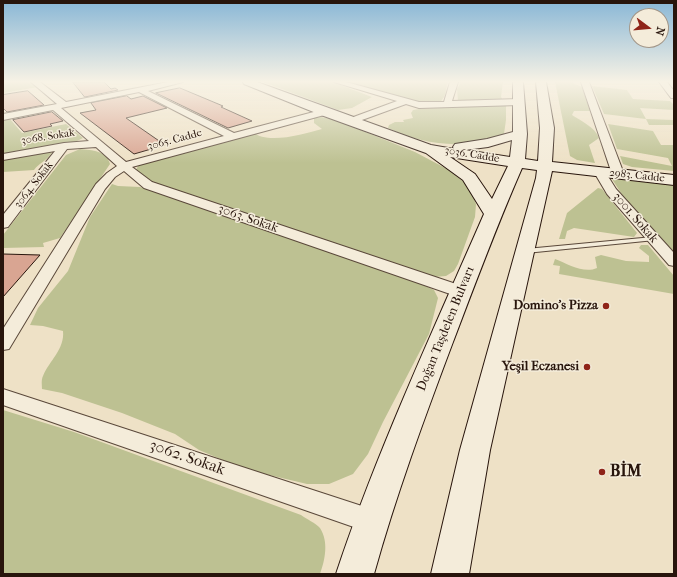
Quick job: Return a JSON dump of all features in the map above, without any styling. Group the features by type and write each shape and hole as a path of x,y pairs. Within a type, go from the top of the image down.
{"main road":[{"name":"3036. Cadde","path":"317,109 428,148 437,154 456,161 545,172"},
{"name":"Doğan Taşdelen Bulvarı","path":"355,574 371,521 402,438 493,214 515,168 520,134 519,109"},
{"path":"450,574 475,450 545,172 547,128 545,109"},
{"path":"428,148 481,145 520,134"},
{"path":"428,148 469,177 493,214"},
{"name":"2983. Cadde","path":"545,172 600,172 674,180"}],"street":[{"path":"3,117 44,109"},
{"name":"3063. Sokak","path":"62,109 97,144 139,179 154,187 462,292"},
{"path":"178,109 231,136"},
{"path":"351,121 384,109"},
{"path":"595,109 618,174"},
{"name":"3065. Cadde","path":"124,166 231,136 325,112"},
{"name":"3068. Sokak","path":"3,157 64,146 97,144"},
{"name":"3064. Sokak","path":"3,224 64,146"},
{"path":"3,344 100,187 111,175 124,166"},
{"name":"3001. Sokak","path":"600,172 611,191 674,262"},
{"name":"3062. Sokak","path":"3,397 371,521"}],"lane":[{"path":"526,251 653,239"}],"green space":[{"path":"506,109 504,134 476,143 446,144 416,138 388,128 389,125 395,122 404,122 403,120 413,118 411,113 413,110"},
{"path":"560,109 589,109 590,111 574,111 572,115 591,127 599,138 589,145 595,163 577,160 570,156"},
{"path":"602,109 641,109 646,119 604,114"},
{"path":"321,117 336,120 415,152 449,170 469,186 476,204 475,217 454,271 446,276 434,277 417,272 152,183 136,170 138,166 146,163 253,132 259,136 276,138 296,136 322,129 314,123 314,118"},
{"path":"10,119 22,133 66,124 83,138 75,142 3,154 3,120"},
{"path":"646,119 674,120 674,125 649,125"},
{"path":"608,124 653,131 661,145 674,145 674,171 632,167 623,164 620,156 672,166 668,158 617,149"},
{"path":"80,149 98,152 106,156 110,164 60,238 43,243 44,247 3,248 3,235 66,155"},
{"path":"50,150 52,152 50,155 34,170 3,172 3,158"},
{"path":"612,179 674,185 674,254 626,201"},
{"path":"112,184 118,186 140,187 422,284 434,290 438,298 429,334 368,454 353,474 329,484 307,484 244,469 199,450 175,434 122,413 62,393 42,389 42,378 62,344 63,331 43,326 30,325 38,308 68,271 90,217"},
{"path":"598,188 602,189 637,233 634,237 574,228 567,231 565,239 559,239 567,213"},
{"path":"641,245 648,245 674,276 674,294 559,274 560,266 553,265 555,259 576,268 592,270 597,268 595,257 601,255 626,261 649,262 649,256 639,248"},
{"path":"3,410 74,432 301,515 318,526 323,533 325,551 320,574 3,574"}],"building":[{"path":"4,109 23,109 7,112"},
{"path":"95,109 163,109 126,118 165,145 134,154 80,113 96,110"},
{"path":"189,109 225,109 252,121 228,128"},
{"path":"52,112 63,121 50,124 52,126 24,132 13,120"},
{"path":"3,254 40,255 3,297"}],"place":[{"name":"Domino's Pizza","path":"606,306"},
{"name":"Yeşil Eczanesi","path":"587,367"},
{"name":"BİM","path":"602,472"}]}
